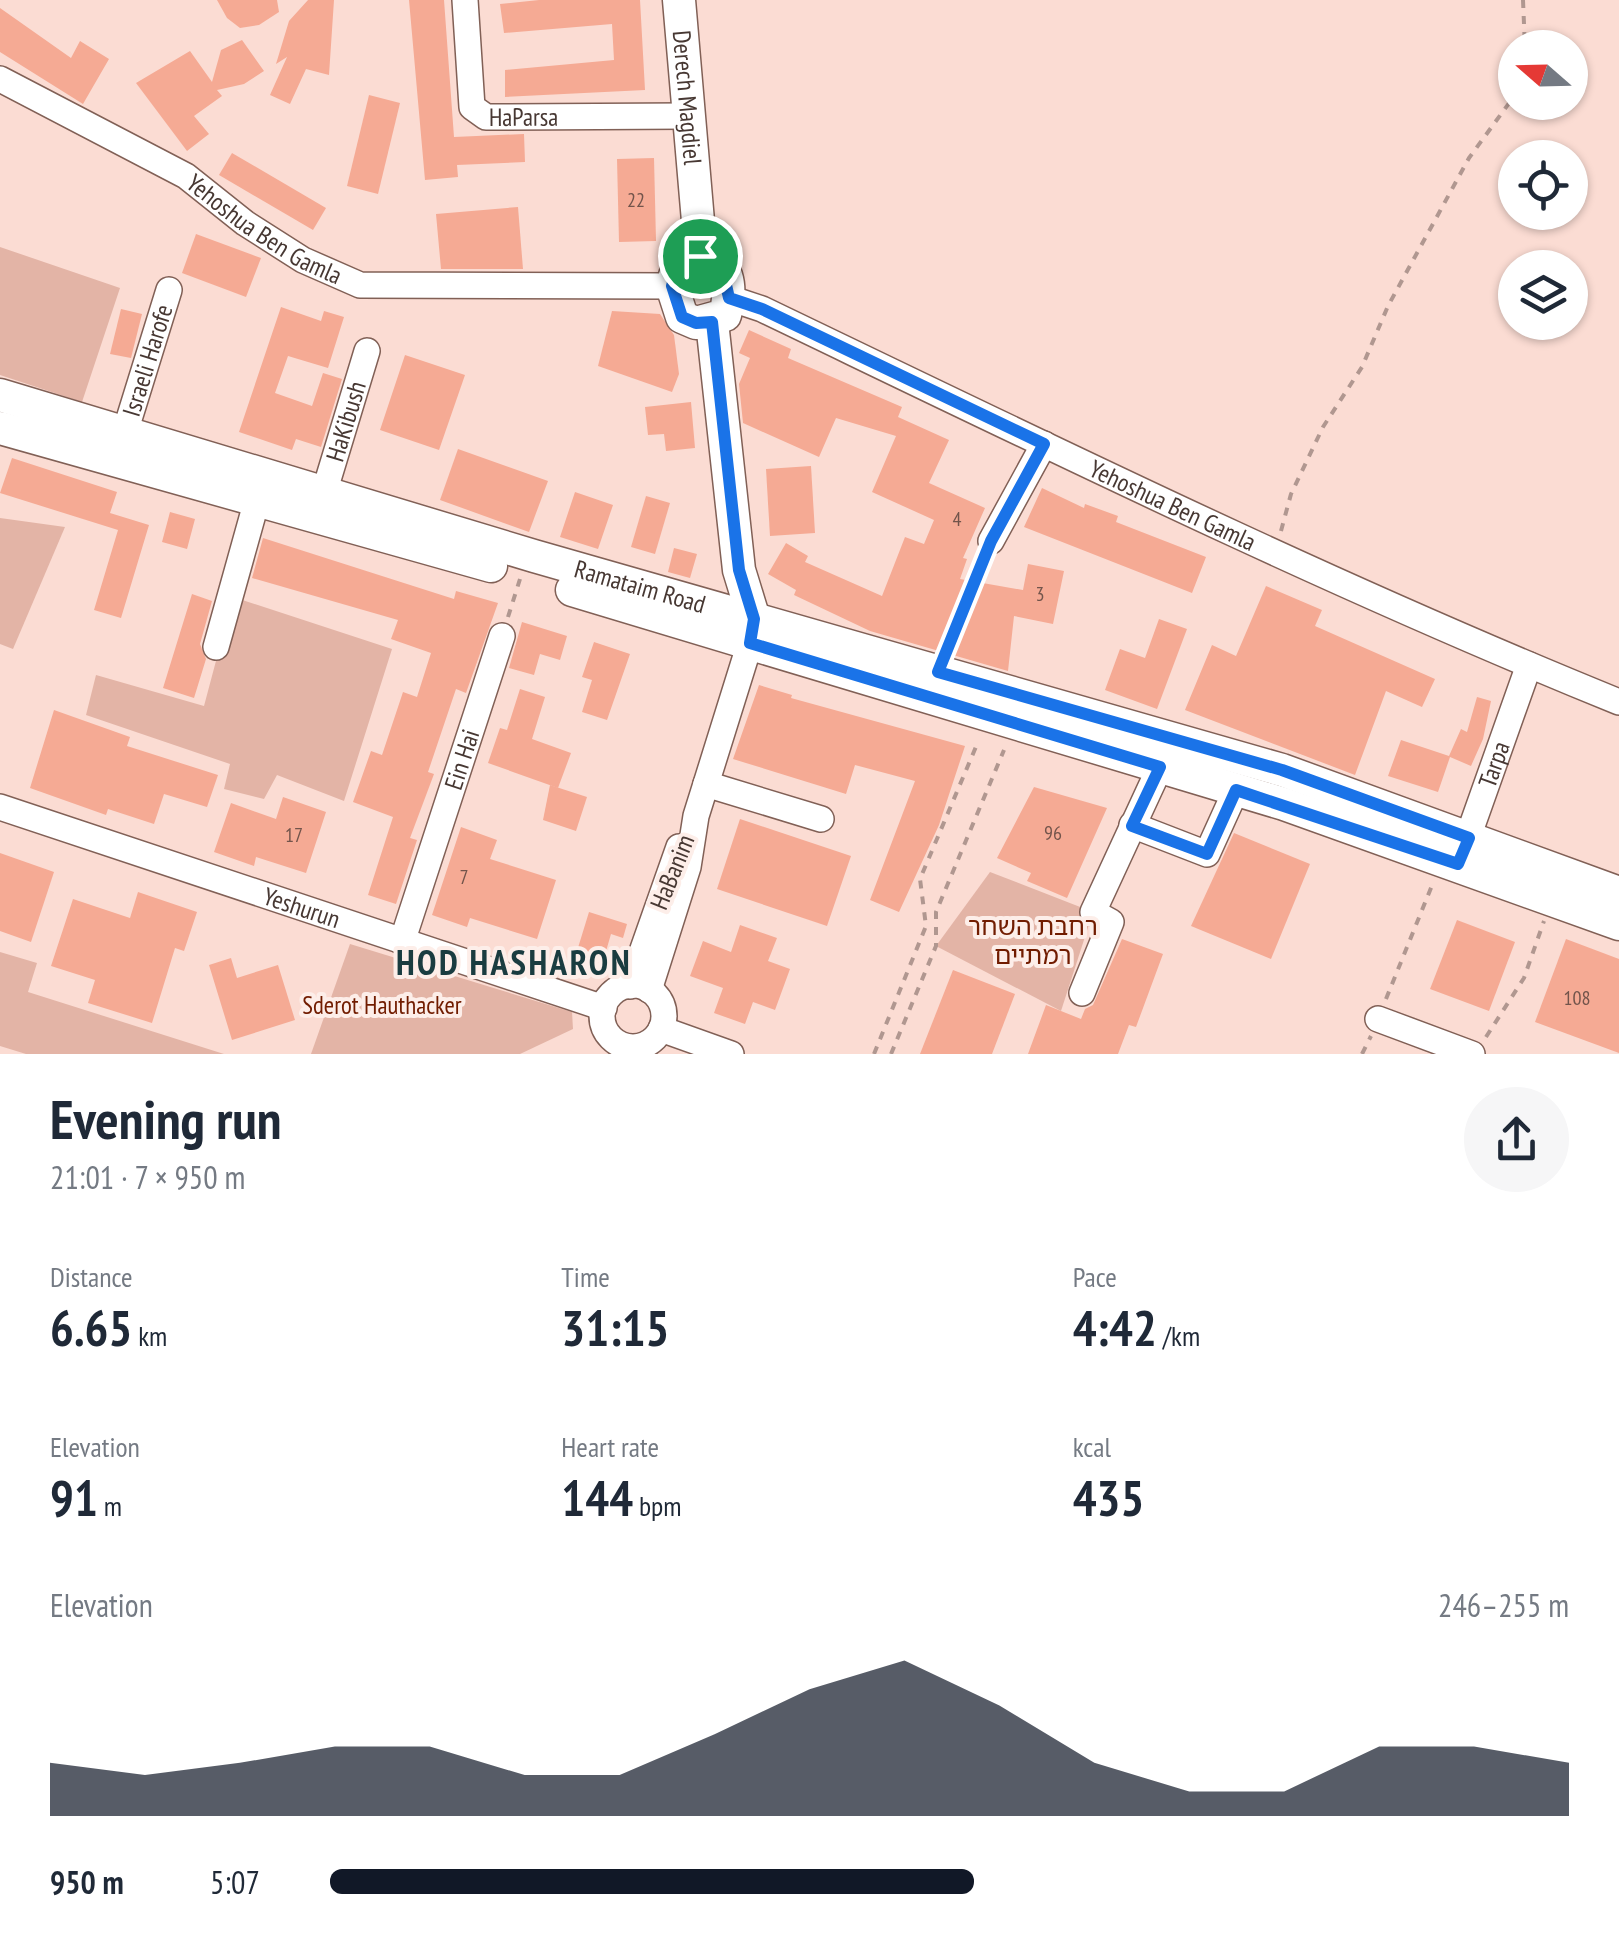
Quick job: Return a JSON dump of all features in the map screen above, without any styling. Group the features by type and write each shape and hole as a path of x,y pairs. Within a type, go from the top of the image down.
{"main road":[{"name":"Derech Magdiel","path":"679,0 700,256"},
{"path":"721,310 696,323 682,317 672,286 678,266 700,256 721,263 739,570 752,631"},
{"name":"Ramataim Road","path":"0,395 691,600 752,631 834,642 1282,770 1552,899 1619,924"},
{"name":"Ramataim Road","path":"0,428 522,574 752,631 1160,767 1456,853 1619,894"},
{"path":"691,600 717,600 737,589 739,570"},
{"path":"739,570 780,610 834,642"}],"street":[{"name":"HaParsa","path":"465,0 472,107 486,117 687,116"},
{"name":"Yehoshua Ben Gamla","path":"0,79 186,176 245,223 303,260 360,286 672,286"},
{"name":"Israeli Harofe","path":"124,432 169,290"},
{"name":"Yehoshua Ben Gamla","path":"721,310 762,309 1044,444 1529,666 1619,702"},
{"name":"HaKibush","path":"324,492 367,351"},
{"path":"991,541 1044,444"},
{"path":"216,646 257,500"},
{"name":"HaBanim","path":"639,988 688,867 696,816 752,631"},
{"name":"Ein Hai","path":"402,942 502,636"},
{"name":"Tarpa","path":"1456,853 1529,666"},
{"path":"1082,993 1111,922 1093,912 1160,767"},
{"path":"706,784 822,819"},
{"path":"1132,826 1207,854 1236,790"},
{"name":"Yeshurun","path":"0,807 604,1008"},
{"path":"639,988 663,1008 662,1029 649,1042 622,1049 604,1027 604,1008 614,992 639,988"},
{"path":"1378,1019 1478,1047"},
{"path":"662,1029 731,1054"}],"path":[{"path":"1523,0 1524,30"},
{"path":"1276,550 1291,494 1323,427 1362,367 1388,306 1470,158 1498,119"},
{"path":"938,672 991,541"},
{"path":"502,636 522,574"},
{"path":"874,1054 926,926 920,880 978,742"},
{"path":"892,1054 936,946 936,912 1004,750"},
{"path":"1362,1054 1456,853"},
{"path":"1478,1047 1524,978 1552,899"}],"green space":[{"path":"0,247 120,288 82,402 0,375"},
{"path":"0,518 65,527 13,649 0,644"},
{"path":"233,597 392,649 344,801 277,775 264,799 224,789 230,764 86,715 96,675 204,706"},
{"name":"רחבת השחר רמתיים","path":"990,872 1093,912 1061,1011 936,946"},
{"name":"Sderot Hauthacker","path":"350,944 572,1012 573,1029 520,1054 311,1054"},
{"path":"0,952 37,963 28,992 224,1054 26,1054 0,1046"}],"building":[{"path":"217,0 277,0 279,12 259,25 240,28 227,18"},
{"path":"308,0 334,0 329,75 306,69 290,104 270,95 287,57 276,64 289,21"},
{"path":"409,0 444,0 454,137 524,134 525,162 457,165 458,177 425,180"},
{"path":"640,0 645,90 505,97 505,70 614,60 612,24 504,33 500,4"},
{"path":"0,8 71,58 80,41 109,59 83,104 0,52"},
{"path":"242,40 264,71 244,84 217,90 222,96 194,116 209,134 187,151 136,83 190,51 212,82 221,50"},
{"path":"369,95 400,103 378,194 347,186"},
{"path":"232,153 326,208 313,230 219,175"},
{"path":"654,158 656,241 619,242 617,159"},
{"path":"518,207 523,269 441,269 436,214"},
{"path":"196,234 261,258 246,297 182,273"},
{"path":"281,307 321,321 324,311 344,317 328,368 288,356 275,393 312,406 323,373 342,379 321,447 296,439 292,450 239,432"},
{"path":"121,309 142,314 131,358 110,354"},
{"path":"612,311 660,314 674,335 679,374 672,392 598,366"},
{"path":"749,330 791,349 788,358 902,407 898,417 949,440 929,483 985,508 963,558 967,559 960,579 1023,590 1028,564 1064,571 1053,624 1014,616 1008,671 870,631 794,595 796,590 768,574 786,543 808,556 805,562 882,596 905,537 924,544 934,520 872,492 896,436 836,418 819,457 743,423 739,384 750,358 739,353"},
{"path":"405,355 465,375 439,450 380,430"},
{"path":"691,402 695,448 666,451 664,434 648,435 645,407"},
{"path":"458,449 548,481 529,532 440,500"},
{"path":"12,458 117,492 110,513 149,525 121,618 94,610 118,530 0,493"},
{"path":"811,466 815,533 770,536 766,469"},
{"path":"1042,488 1084,508 1085,504 1118,516 1116,522 1206,557 1192,593 1024,527"},
{"path":"575,492 613,505 598,549 560,537"},
{"path":"646,496 670,503 655,554 631,547"},
{"path":"170,512 195,519 187,549 162,542"},
{"path":"263,538 454,599 456,591 498,603 466,693 456,689 428,772 434,774 410,838 417,840 396,904 368,895 393,817 353,802 371,751 382,755 403,692 417,697 431,653 391,639 398,620 252,578"},
{"path":"674,548 697,554 690,578 668,572"},
{"path":"1266,586 1322,610 1315,626 1435,679 1422,707 1386,691 1355,775 1185,710 1212,645 1236,656"},
{"path":"192,594 212,601 200,644 206,659 194,698 163,688"},
{"path":"1159,619 1187,629 1157,709 1105,690 1120,649 1145,658"},
{"path":"522,622 567,636 560,660 540,654 534,675 509,668"},
{"path":"594,642 630,654 607,720 582,712 592,680 582,677"},
{"path":"759,685 792,695 791,698 965,746 939,825 899,912 870,900 915,781 855,765 846,794 733,759"},
{"path":"520,689 545,697 532,739 571,753 558,788 488,763 500,728 507,730"},
{"path":"1477,697 1491,701 1483,739 1471,766 1450,757 1438,792 1388,776 1401,740 1449,756 1461,729 1467,732"},
{"path":"54,710 130,737 127,746 218,775 207,807 164,794 154,824 108,809 106,815 30,788"},
{"path":"550,785 587,797 576,831 543,820"},
{"path":"1034,787 1107,808 1067,898 1027,881 1031,873 997,858"},
{"path":"283,797 326,812 306,873 256,857 254,866 214,852 231,803 276,819"},
{"path":"740,819 851,856 827,926 717,889"},
{"path":"461,827 497,840 490,859 556,880 537,939 470,918 467,927 432,915"},
{"path":"1234,833 1310,864 1271,959 1191,926"},
{"path":"0,853 54,872 31,942 0,931"},
{"path":"138,892 197,912 184,951 175,948 152,1023 88,1003 95,980 51,966 73,899 130,918"},
{"path":"589,912 627,924 623,938 611,934 600,972 573,964"},
{"path":"1457,920 1515,942 1489,1011 1430,989"},
{"path":"740,925 777,938 768,961 790,969 775,1010 753,1002 745,1024 714,1013 723,988 690,976 703,941 731,952"},
{"path":"1122,939 1163,954 1136,1027 1129,1025 1118,1054 1028,1054 1046,1005 1081,1019 1085,1009 1093,1005"},
{"path":"1566,939 1619,959 1619,1053 1535,1022"},
{"path":"231,958 237,978 278,965 295,1020 232,1040 209,965"},
{"path":"953,970 1015,994 992,1054 920,1054"}],"district":[{"name":"HOD HASHARON","path":"514,963"}],"route":[{"path":"700,256 721,263 729,298 762,309 1044,444 991,541 938,672 1282,770 1469,838 1458,864 1236,790 1207,854 1132,826 1160,767 750,643 754,619 739,570 712,322 696,323 682,317 672,286 678,266 690,257 700,256"}]}
